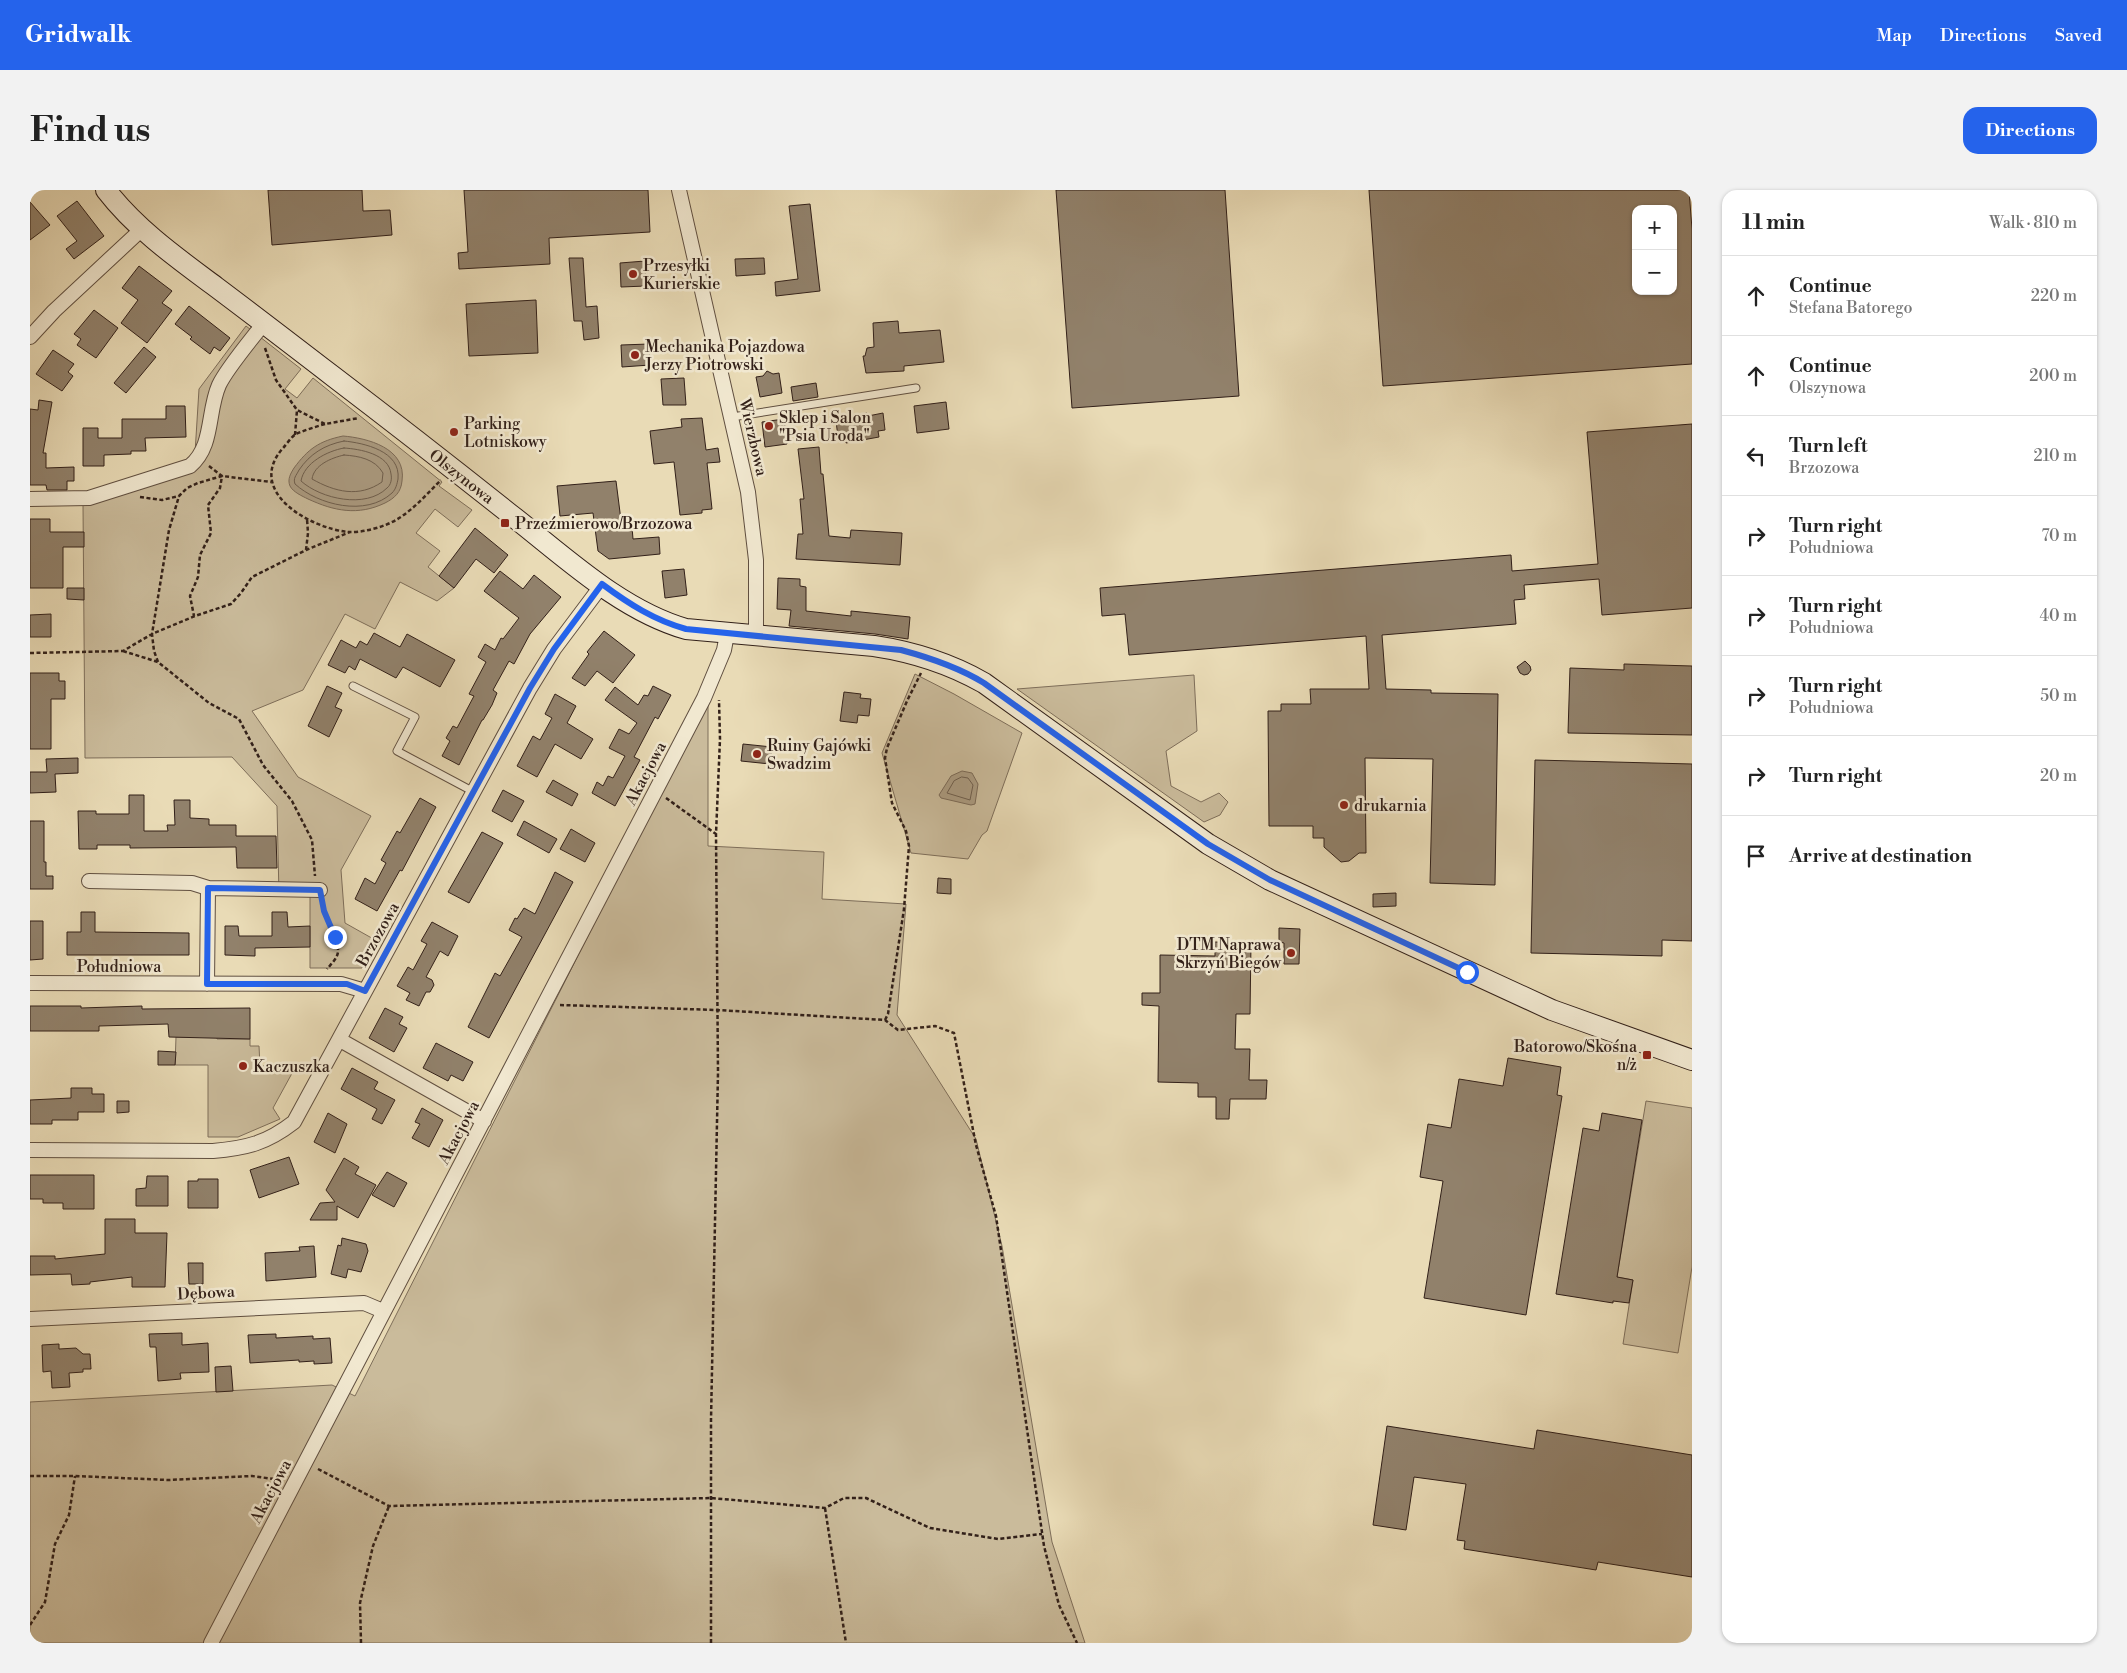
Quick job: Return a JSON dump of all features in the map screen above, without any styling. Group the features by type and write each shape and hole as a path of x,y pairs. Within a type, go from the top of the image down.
{"street":[{"name":"Olszynowa","path":"106,190 117,205 142,229 260,328 626,602 665,623 686,629 901,650 927,657 966,672 1208,844 1270,880 1552,1010 1691,1056"},
{"name":"Wierzbowa","path":"679,190 708,324 732,417 748,492 756,569 756,636"},
{"path":"30,336 142,229"},
{"path":"30,499 89,498 185,469 198,459 206,446 214,399 220,383 260,328"},
{"name":"Brzozowa","path":"30,1150 213,1151 258,1144 277,1135 294,1122 530,688 554,649 602,584"},
{"name":"Akacjowa","path":"211,1643 704,698 724,650 727,634"},
{"path":"89,882 192,883 208,888 318,890"},
{"path":"207,984 208,888"},
{"name":"Południowa","path":"30,984 347,984 365,991"},
{"path":"340,1040 484,1121"},
{"name":"Dębowa","path":"30,1320 364,1302 383,1311"}],"lane":[{"path":"732,417 916,388"},
{"path":"354,686 415,716 397,751 474,792"}],"path":[{"path":"260,328 276,380 297,410 325,424"},
{"path":"295,435 297,410"},
{"path":"350,532 334,530 307,519 292,509 280,498 271,482 271,470 276,456 295,435 325,424 368,416"},
{"path":"198,459 222,476"},
{"path":"195,616 190,596 198,577 200,555 211,533 208,506 220,488 222,476"},
{"path":"125,486 130,492 144,498 162,500 178,496 187,488 222,476 271,482"},
{"path":"123,651 152,634 230,604 242,593 252,577 306,550 350,532 374,528 395,521 415,506 445,476"},
{"path":"158,662 154,651 152,634 169,530 178,496"},
{"path":"306,550 307,519"},
{"path":"30,653 123,651 158,662 209,703 239,719 263,765 292,801 312,840 318,890 324,911 335,937 338,953 327,969"},
{"path":"885,1020 888,1014 904,909 910,846 906,831 892,803 885,758 887,748 906,701 918,682 927,657"},
{"path":"711,1643 711,1498 718,1073 716,834 720,739 719,700"},
{"path":"655,791 716,834"},
{"path":"544,1004 717,1010 885,1020 898,1030 935,1026 954,1032 976,1145 996,1216 1042,1534 1059,1605 1078,1643"},
{"path":"305,1462 389,1506 711,1498 825,1508 844,1498 866,1498 930,1528 998,1539 1042,1534"},
{"path":"30,1476 168,1480 252,1476 295,1481"},
{"path":"30,1625 45,1602 55,1544 69,1515 75,1476"},
{"path":"361,1643 360,1603 374,1546 389,1506"},
{"path":"825,1508 846,1643"}],"shaded area":[{"path":"246,326 301,369 285,389 297,398 313,378 442,482 439,486 472,510 458,527 435,509 416,533 440,551 428,567 454,588 437,601 400,582 375,629 345,614 303,690 252,711 298,777 371,816 341,870 345,923 377,941 362,968 310,968 310,896 279,896 277,806 232,757 85,758 83,505 194,469 199,389"},
{"path":"915,674 1022,733 987,831 982,835 968,859 911,853 882,753"},
{"path":"1194,675 1197,731 1166,751 1171,786 1201,802 1219,793 1228,802 1220,815 1204,822 1017,689"},
{"path":"708,699 708,846 824,852 822,899 906,904 897,1015 976,1139 1002,1246 1052,1542 1085,1643 30,1643 30,1402 332,1385 355,1396"},
{"name":"Kaczuszka","path":"217,1026 217,1039 250,1039 250,1046 259,1046 260,1066 296,1066 273,1108 280,1119 238,1137 208,1137 208,1065 175,1065 176,1037 198,1037"},
{"path":"1646,1101 1692,1108 1692,1267 1678,1353 1623,1344 1633,1280 1617,1277"}],"water":[{"path":"343,436 374,442 392,453 398,460 402,470 402,481 399,491 392,499 365,510 346,510 327,507 300,495 291,488 289,483 290,476 294,468 309,451 327,440"},
{"path":"962,771 972,773 978,784 975,804 971,805 941,798 939,795 951,776"}],"building":[{"path":"268,190 362,190 363,211 390,210 392,235 272,245"},
{"path":"464,190 648,190 650,232 549,238 550,264 459,269 458,253 468,252"},
{"path":"1056,190 1225,190 1239,396 1072,408"},
{"path":"1369,190 1689,190 1692,229 1692,364 1383,386"},
{"path":"77,201 104,236 74,259 66,249 77,241 57,216"},
{"path":"30,202 50,225 30,240"},
{"path":"810,204 820,291 776,296 775,282 798,279 789,206"},
{"path":"569,258 583,258 586,307 597,306 599,338 584,340 582,321 574,321"},
{"path":"764,258 765,274 736,276 735,259"},
{"name":"Przesyłki Kurierskie","path":"645,261 646,286 621,287 620,263"},
{"path":"139,266 172,291 162,303 172,310 147,343 121,323 138,300 122,288"},
{"path":"536,300 538,353 469,356 466,304"},
{"path":"189,306 230,338 220,351 214,347 210,354 190,339 192,337 175,324"},
{"path":"94,310 118,328 96,358 77,345 81,339 74,334"},
{"path":"898,321 899,333 940,330 944,362 904,366 904,371 866,373 863,356 865,356 867,348 874,347 873,323"},
{"name":"Mechanika Pojazdowa Jerzy Piotrowski","path":"649,344 650,365 622,367 621,345"},
{"path":"144,347 156,357 126,393 114,383"},
{"path":"53,350 74,364 68,372 73,376 62,391 36,374"},
{"path":"767,371 773,374 779,373 782,393 760,397 756,377 763,376"},
{"path":"684,378 686,405 663,405 661,379"},
{"path":"816,383 818,397 793,401 791,387"},
{"path":"39,400 52,402 43,453 46,453 46,468 74,467 74,481 67,481 67,490 47,490 46,485 30,485 30,409 38,410"},
{"path":"946,402 949,429 917,433 914,406"},
{"path":"166,406 185,406 186,437 145,438 146,451 131,451 131,454 104,455 104,466 83,466 83,428 98,428 98,438 122,438 122,419 166,419"},
{"path":"867,413 868,416 883,413 885,430 878,431 879,437 846,443 845,436 838,437 836,421"},
{"path":"702,418 706,450 718,448 720,462 707,463 712,509 702,510 702,513 680,515 674,462 654,464 650,431 682,427 681,419"},
{"path":"784,419 787,444 765,447 762,422"},
{"path":"1692,424 1692,608 1602,615 1599,579 1524,585 1525,599 1514,600 1516,624 1382,635 1386,689 1431,690 1431,693 1498,694 1495,885 1430,883 1433,759 1365,758 1366,853 1359,853 1349,861 1341,862 1324,847 1324,838 1313,838 1313,826 1269,826 1268,711 1281,711 1281,704 1311,704 1310,689 1369,689 1366,636 1129,655 1125,614 1102,616 1100,588 1511,555 1512,571 1598,564 1587,432"},
{"path":"819,447 829,536 850,538 851,530 902,533 900,565 796,559 798,534 803,534 800,499 804,499 798,449"},
{"path":"616,481 622,528 632,527 633,539 659,537 660,554 609,559 598,551 593,513 560,516 557,486"},
{"path":"30,519 50,519 50,532 84,532 84,547 63,547 63,588 30,588"},
{"path":"475,528 508,555 494,573 476,559 454,588 439,576"},
{"path":"684,569 687,595 665,598 662,571"},
{"path":"500,571 523,589 534,575 561,597 530,634 514,664 509,661 493,690 497,693 492,705 482,720 459,765 442,756 450,741 446,738 453,726 457,728 474,696 469,694 486,662 478,657 485,644 495,650 501,638 503,639 519,618 484,591"},
{"path":"778,578 800,579 800,586 806,587 806,611 851,616 851,611 910,617 908,639 789,626 791,610 777,609"},
{"path":"67,588 84,588 84,600 67,599"},
{"path":"51,614 51,637 30,637 30,615"},
{"path":"604,631 635,655 613,683 597,671 585,686 572,678 589,654 587,652"},
{"path":"374,633 400,647 407,634 455,660 440,687 403,667 396,678 360,659 355,670 349,666 345,673 328,665 341,640 356,648 360,641 367,645"},
{"path":"1525,661 1531,670 1528,674 1524,675 1520,673 1517,667"},
{"path":"1624,664 1692,666 1692,735 1568,733 1570,668 1624,670"},
{"path":"30,673 59,673 59,681 65,681 65,699 51,699 51,749 30,749"},
{"path":"327,686 342,693 335,707 342,710 329,737 308,726"},
{"path":"653,686 671,695 658,719 655,717 634,757 640,760 615,806 592,793 597,782 603,786 608,776 613,778 625,756 609,748 619,729 629,734 637,723 605,700 615,687 638,705 644,695 648,696"},
{"path":"844,692 861,694 860,698 871,699 869,716 858,715 857,723 840,721"},
{"path":"555,694 576,706 567,723 593,739 581,759 555,744 537,777 517,766 533,736 540,740 552,718 545,714"},
{"name":"Ruiny Gajówki Swadzim","path":"743,744 772,747 770,764 741,761"},
{"path":"78,758 78,773 55,774 56,792 30,793 30,772 47,772 46,759"},
{"path":"1535,760 1692,764 1692,941 1662,940 1662,956 1531,953"},
{"path":"553,780 578,794 572,806 546,792"},
{"path":"503,790 524,801 512,822 492,811"},
{"path":"129,795 144,795 144,831 168,831 167,825 175,825 174,800 190,800 190,818 209,819 209,825 236,825 236,836 276,836 277,868 237,868 236,847 130,848 130,845 97,845 97,849 79,849 78,811 96,811 96,814 129,814"},
{"path":"420,798 436,807 402,871 400,870 377,911 355,899 365,878 375,884 386,863 381,860 397,831 400,833"},
{"path":"30,821 44,821 44,862 46,862 46,876 53,876 53,889 30,889"},
{"path":"524,821 557,839 549,853 517,835"},
{"path":"571,829 595,843 585,862 560,849"},
{"path":"482,832 503,843 469,903 448,892"},
{"path":"555,872 573,882 489,1038 468,1027 495,973 500,976 522,937 509,930 515,918 517,919 524,908 535,914"},
{"path":"938,878 951,879 951,894 937,893"},
{"path":"1396,893 1396,906 1373,907 1373,894"},
{"path":"81,912 95,912 95,932 189,933 189,955 67,955 67,932 81,932"},
{"path":"272,912 287,912 288,927 310,926 310,947 255,948 255,956 225,955 225,926 238,926 239,936 272,936"},
{"path":"30,921 43,921 43,959 30,960"},
{"path":"432,922 458,936 448,956 440,951 426,977 432,980 434,985 430,992 426,992 419,1006 406,1000 410,993 397,986 408,967 413,970 427,944 421,941"},
{"name":"DTM Naprawa Skrzyń Biegów","path":"1279,928 1300,929 1299,964 1284,964 1284,943 1279,942"},
{"path":"1215,942 1251,943 1250,1014 1236,1014 1235,1049 1250,1049 1249,1080 1267,1080 1266,1099 1230,1099 1229,1119 1216,1119 1216,1097 1198,1097 1198,1083 1158,1082 1159,1006 1142,1005 1142,993 1160,993 1160,955 1215,956"},
{"path":"30,1006 81,1006 81,1008 142,1006 142,1009 250,1008 250,1039 169,1037 168,1024 99,1026 99,1031 30,1031"},
{"path":"385,1008 403,1017 399,1024 407,1028 394,1052 369,1038"},
{"path":"436,1043 473,1062 463,1081 451,1075 448,1081 423,1068"},
{"path":"158,1051 176,1052 175,1065 158,1065"},
{"path":"1508,1058 1561,1067 1557,1095 1562,1096 1526,1315 1424,1298 1443,1181 1420,1177 1428,1124 1451,1128 1459,1079 1503,1086"},
{"path":"352,1068 378,1082 374,1089 395,1100 382,1124 372,1119 377,1109 341,1089"},
{"path":"71,1088 92,1088 92,1094 104,1094 104,1112 78,1112 78,1120 52,1120 52,1124 30,1124 30,1100 71,1098"},
{"path":"117,1101 129,1101 129,1112 117,1113"},
{"path":"422,1108 443,1120 429,1147 412,1138 420,1124 415,1122"},
{"path":"328,1113 347,1124 335,1153 314,1142"},
{"path":"1602,1113 1642,1120 1617,1277 1633,1280 1629,1303 1613,1301 1613,1303 1556,1294 1583,1128 1599,1131"},
{"path":"289,1157 299,1184 259,1198 250,1170"},
{"path":"344,1158 359,1167 355,1174 376,1185 358,1218 337,1206 337,1220 310,1220 320,1203 335,1202 326,1190"},
{"path":"387,1172 407,1183 394,1207 372,1195"},
{"path":"30,1175 94,1175 94,1209 63,1209 63,1203 43,1203 43,1199 30,1199"},
{"path":"147,1176 168,1176 168,1206 136,1206 136,1189 146,1188"},
{"path":"198,1179 218,1179 218,1208 188,1208 188,1181 198,1181"},
{"path":"105,1219 135,1219 135,1233 167,1233 165,1287 132,1287 132,1277 72,1285 71,1274 30,1275 30,1256 55,1256 55,1259 105,1254"},
{"path":"342,1238 366,1244 368,1251 361,1272 348,1269 346,1278 331,1274 338,1245 341,1246"},
{"path":"314,1246 316,1277 266,1281 265,1253 300,1251 299,1247"},
{"path":"188,1263 203,1263 203,1284 189,1284"},
{"path":"182,1333 182,1345 208,1343 209,1372 180,1373 181,1379 158,1381 156,1347 150,1347 149,1334"},
{"path":"276,1334 276,1338 313,1336 313,1339 330,1338 332,1363 314,1364 314,1361 299,1362 299,1360 250,1363 248,1335"},
{"path":"59,1344 59,1349 76,1348 83,1354 90,1354 91,1369 83,1369 83,1372 69,1373 70,1387 52,1388 51,1371 43,1372 42,1345"},
{"path":"231,1366 233,1391 216,1392 215,1367"},
{"path":"1387,1426 1534,1449 1537,1430 1692,1455 1692,1577 1598,1562 1596,1570 1464,1549 1465,1541 1457,1540 1466,1484 1414,1477 1406,1530 1373,1525"}],"place":[{"name":"Przesyłki Kurierskie","path":"633,274"},
{"name":"Mechanika Pojazdowa Jerzy Piotrowski","path":"635,355"},
{"name":"Sklep i Salon \"Psia Uroda\"","path":"769,426"},
{"name":"Parking Lotniskowy","path":"454,432"},
{"name":"Przeźmierowo/Brzozowa","path":"505,523"},
{"name":"Ruiny Gajówki Swadzim","path":"757,754"},
{"name":"drukarnia","path":"1344,805"},
{"name":"DTM Naprawa Skrzyń Biegów","path":"1291,953"},
{"name":"Batorowo/Skośna n/ż","path":"1647,1055"},
{"name":"Kaczuszka","path":"243,1066"}],"route":[{"path":"335,937 324,911 320,890 208,888 207,984 347,984 365,991 530,688 554,649 602,584 646,614 665,623 686,629 901,650 948,664 966,672 1208,844 1270,880 1352,920 1467,972"}]}
